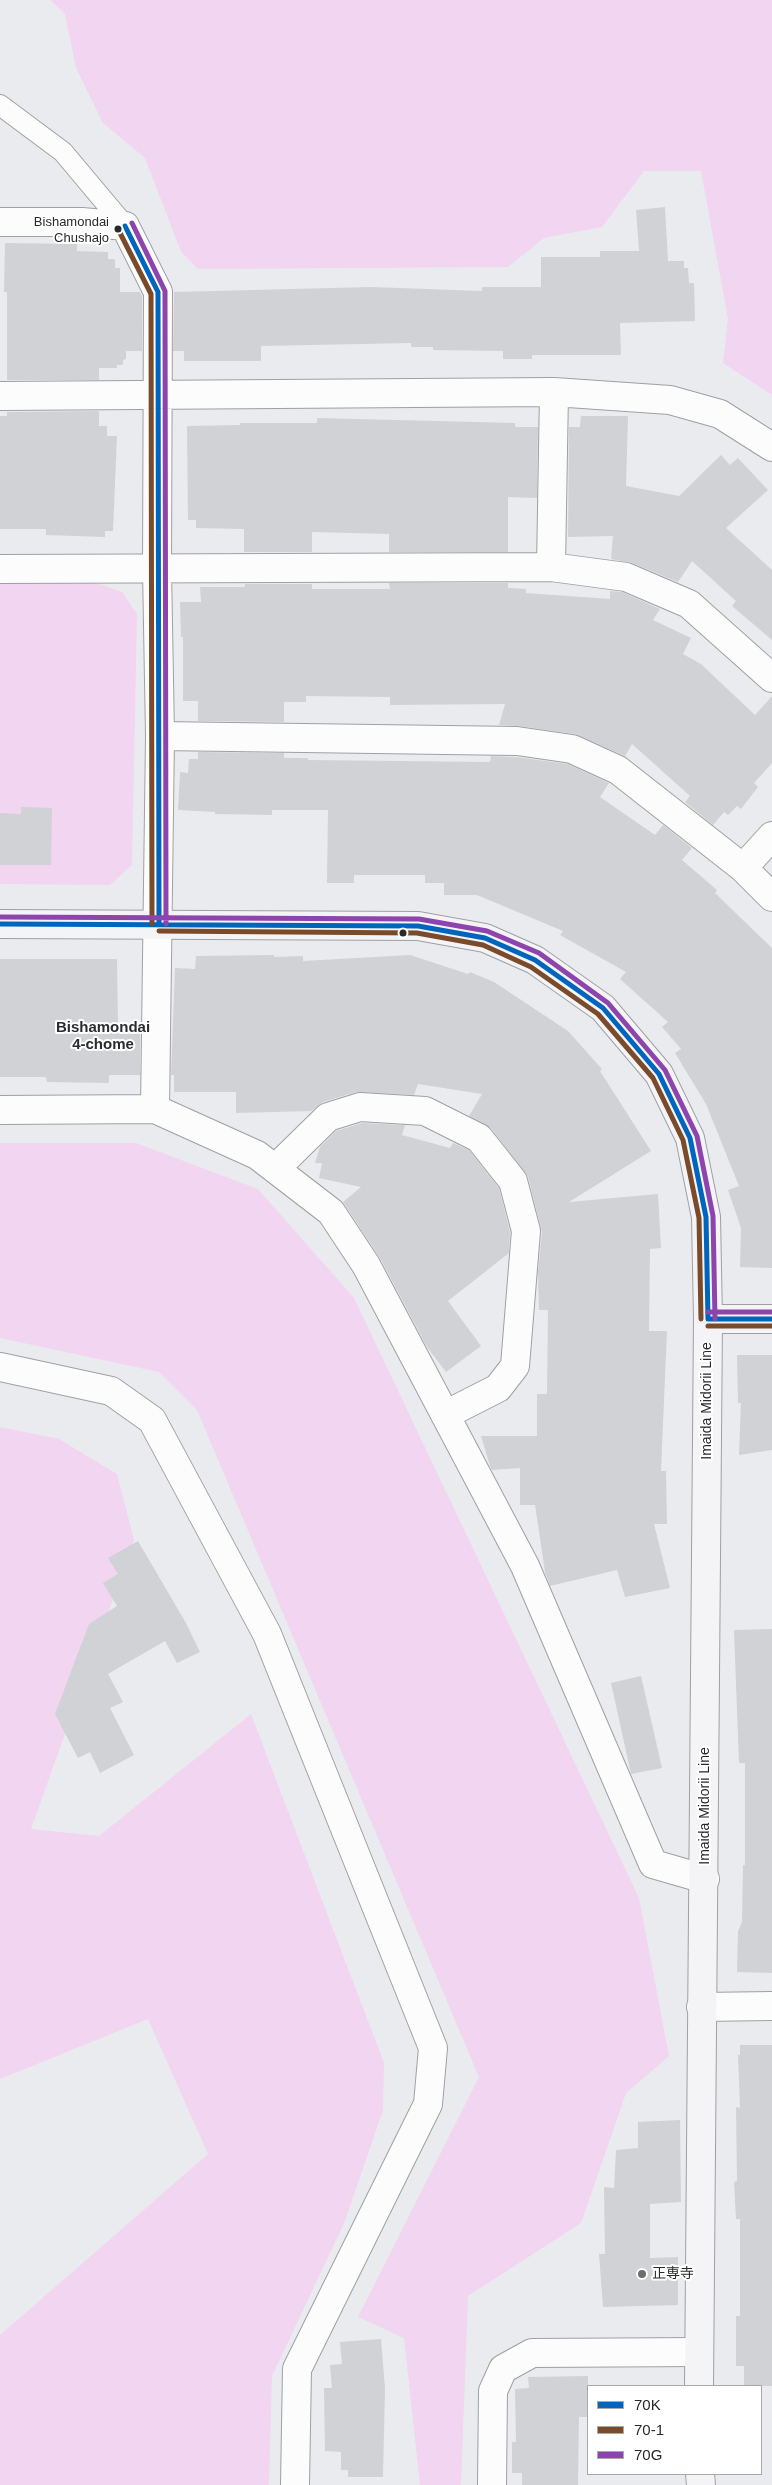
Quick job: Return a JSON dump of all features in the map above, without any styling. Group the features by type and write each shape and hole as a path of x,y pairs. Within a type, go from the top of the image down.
{"main road":[{"name":"Imaida Midorii Line","path":"0,924 418,926 485,938 535,960 603,1008 659,1074 690,1138 706,1217 708,1319 705,1879 701,2007 699,2385"},
{"path":"708,1319 772,1319"}],"street":[{"path":"0,222 82,222 124,226 158,292 160,736 159,924 155,1108"},
{"path":"551,567 554,392"},
{"path":"0,396 554,392 670,400 720,414 772,447"},
{"path":"0,569 551,567 626,577 689,604 772,678"},
{"path":"160,736 517,741 572,749 618,770 743,868 772,897"},
{"path":"743,868 772,836"},
{"path":"275,1169 328,1117 360,1107 426,1112 480,1138 513,1182 526,1231 515,1366 498,1388 445,1415"},
{"path":"0,1110 155,1108 257,1155 331,1212 366,1265 525,1566 653,1864 705,1879"},
{"path":"0,1367 111,1391 152,1420 267,1634 433,2048 428,2104 297,2369 295,2485"},
{"path":"701,2007 772,2006"},
{"path":"492,2485 493,2391 502,2370 532,2354 699,2352"}],"lane":[{"path":"0,105 63,152 124,226"}],"shaded area":[{"path":"50,0 772,0 772,395 723,363 728,319 701,171 644,171 602,227 544,238 508,267 198,269 181,252 145,158 103,123 76,68 65,14"},
{"path":"0,582 96,583 122,592 137,614 132,865 110,885 0,884"},
{"path":"0,1143 136,1143 258,1189 354,1298 639,1898 669,2056 626,2093 581,2223 468,2296 461,2485 420,2485 404,2338 358,2317 479,2077 197,1410 159,1372 0,1338"},
{"path":"0,1427 59,1439 117,1474 134,1540 31,1829 99,1836 251,1714 384,2063 383,2110 345,2221 272,2376 269,2485 0,2485 0,2335 208,2154 148,2019 0,2079"}],"building":[{"path":"665,207 668,261 684,261 684,268 688,268 689,283 694,283 695,321 620,323 621,355 532,355 532,359 503,359 503,351 433,350 433,347 411,347 411,343 261,346 261,361 184,361 184,351 173,351 174,292 371,287 482,291 482,287 541,287 541,257 600,257 600,251 639,251 636,210"},
{"path":"5,243 77,244 77,251 108,252 108,259 115,259 115,268 120,268 120,292 140,292 142,296 142,351 126,351 126,359 123,360 123,365 117,365 117,368 99,368 99,380 7,380 7,292 4,292"},
{"path":"99,411 99,426 107,426 107,436 117,436 113,531 105,531 105,537 46,535 46,529 0,529 0,416 7,416 7,412"},
{"path":"581,416 628,416 626,486 679,496 721,455 730,465 738,458 768,490 726,528 772,570 772,640 732,606 736,601 692,561 678,582 632,563 611,559 613,536 568,537 569,427 580,427"},
{"path":"317,418 515,423 515,427 538,427 537,498 508,497 508,552 389,552 389,534 312,532 312,552 244,552 244,529 196,528 196,520 188,520 187,426 240,425 240,423 317,423"},
{"path":"389,583 508,583 508,588 526,589 526,593 610,599 610,591 622,592 660,609 653,620 691,638 683,654 701,664 755,715 772,696 772,763 754,783 758,787 741,809 737,806 728,815 724,812 713,825 685,802 690,796 632,744 625,756 575,734 499,725 505,704 390,705 390,697 306,696 306,702 284,702 284,722 198,721 198,701 183,701 183,637 181,637 180,602 201,602 200,587 245,587 245,584 312,584 312,589 390,589"},
{"path":"198,752 284,753 284,758 308,758 308,760 490,762 491,756 516,757 568,764 609,783 600,797 655,835 663,825 692,848 682,860 717,890 715,893 772,948 772,1268 740,1267 741,1228 728,1190 739,1186 706,1104 675,1053 681,1049 662,1027 668,1022 620,979 626,972 560,935 563,931 477,895 444,895 444,883 425,883 425,875 354,875 354,883 327,883 328,810 272,810 272,815 215,814 215,812 178,810 180,772 188,773 189,759 198,759"},
{"path":"21,807 52,808 51,865 0,865 0,813 21,814"},
{"path":"274,955 274,957 303,956 303,961 410,955 468,974 470,972 494,982 568,1031 602,1069 600,1071 651,1151 569,1202 658,1194 661,1248 650,1249 649,1331 667,1331 661,1471 666,1471 667,1524 654,1524 670,1588 625,1597 617,1570 550,1586 545,1572 535,1505 520,1505 520,1468 492,1470 490,1466 481,1436 537,1436 537,1394 547,1394 548,1310 539,1310 538,1273 542,1232 528,1177 491,1128 469,1116 482,1094 418,1084 414,1095 356,1092 323,1102 311,1111 236,1113 236,1092 174,1092 174,1075 171,1075 175,968 195,969 196,956"},
{"path":"0,959 117,959 118,1025 140,1026 140,1075 109,1075 109,1083 47,1082 46,1077 0,1077"},
{"path":"362,1123 405,1125 402,1135 450,1148 453,1143 469,1150 499,1188 510,1232 509,1253 448,1301 481,1346 446,1372 427,1347 380,1258 343,1202 361,1187 319,1178 322,1163 315,1163 320,1147 336,1131"},
{"path":"737,1355 772,1355 772,1450 739,1455 741,1403 738,1403"},
{"path":"138,1541 186,1623 200,1652 177,1663 165,1641 108,1674 123,1702 110,1708 134,1755 100,1773 90,1752 78,1758 55,1714 89,1624 117,1606 103,1583 118,1574 108,1558"},
{"path":"772,1629 772,1973 737,1972 738,1931 742,1922 743,1865 745,1865 745,1763 739,1763 734,1630"},
{"path":"641,1676 662,1768 631,1774 611,1683"},
{"path":"740,2045 772,2045 772,2386 744,2385 744,2366 736,2366 736,2316 740,2316 740,2219 736,2219 734,2182 737,2181 736,2107 740,2108 738,2055 740,2055"},
{"path":"680,2120 681,2202 650,2204 650,2258 678,2257 678,2305 603,2307 599,2254 605,2254 604,2187 614,2188 616,2150 638,2148 638,2122"},
{"path":"381,2339 385,2388 383,2477 348,2477 348,2470 341,2470 341,2452 325,2451 324,2388 332,2388 330,2365 342,2364 340,2342"},
{"path":"588,2376 587,2417 579,2417 578,2485 522,2485 522,2473 512,2473 512,2442 516,2442 515,2389 529,2388 528,2377"}],"transit line":[{"name":"70G","path":"132,223 165,291 166,924"},
{"name":"70K","path":"125,226 158,292 159,924"},
{"name":"70-1","path":"118,229 151,294 152,924"},
{"name":"70G","path":"0,917 419,919 487,931 539,953 608,1003 665,1070 697,1136 713,1216 715,1319"},
{"name":"70K","path":"0,924 418,926 485,938 535,960 603,1008 659,1074 690,1138 706,1217 708,1319"},
{"name":"70-1","path":"159,931 417,933 483,945 531,967 598,1014 653,1078 683,1140 699,1218 701,1319"},
{"name":"70G","path":"708,1312 772,1312"},
{"name":"70K","path":"708,1319 772,1319"},
{"name":"70-1","path":"708,1326 772,1326"}],"place":[{"name":"Bishamondai Chushajo","path":"118,229"},
{"name":"正専寺","path":"642,2274"}],"district":[{"name":"Bishamondai 4-chome","path":"103,1036"}]}
